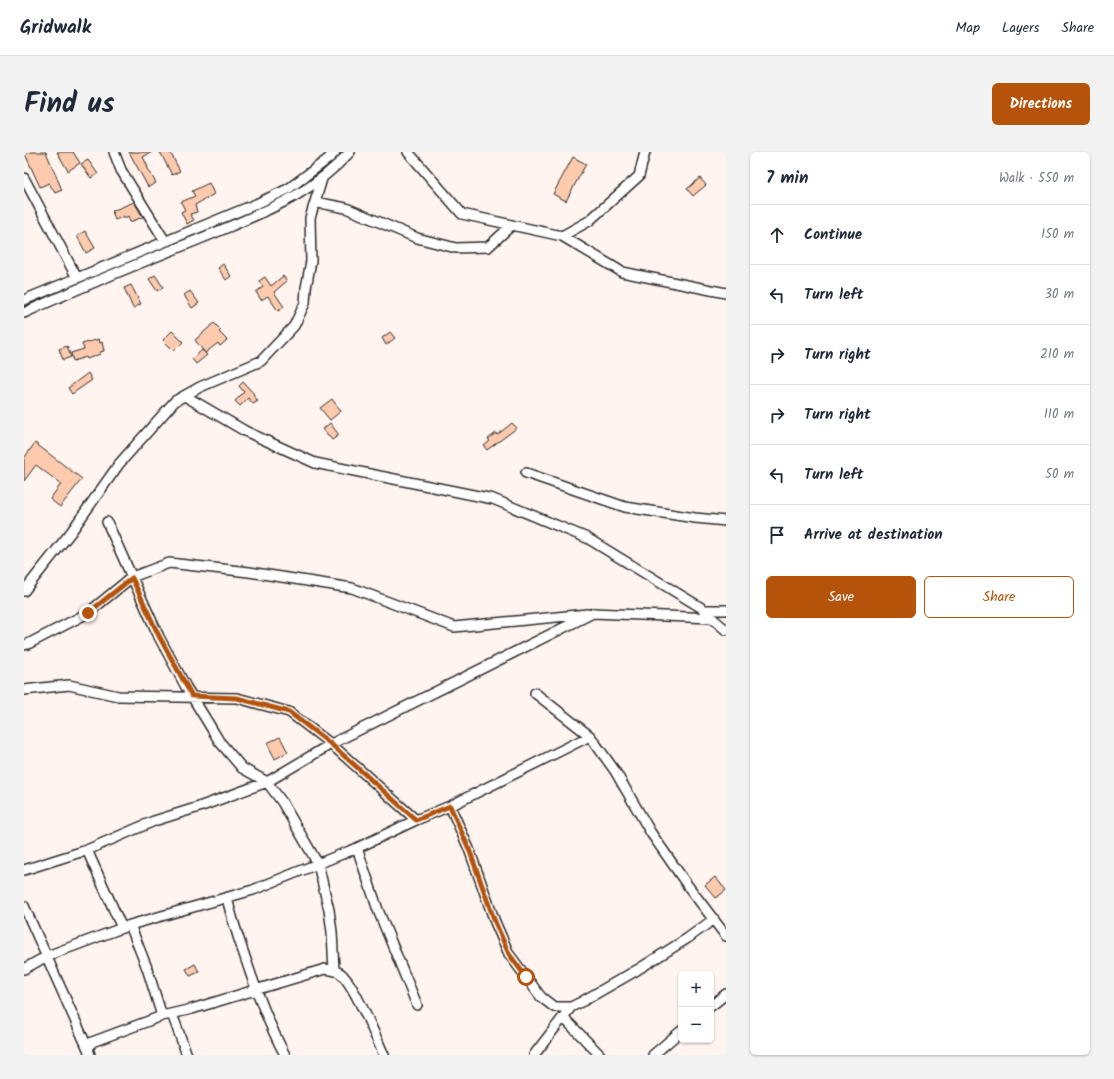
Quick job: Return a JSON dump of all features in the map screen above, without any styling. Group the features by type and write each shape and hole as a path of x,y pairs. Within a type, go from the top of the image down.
{"street":[{"path":"114,152 121,170 165,241"},
{"path":"24,300 256,204 288,189 328,159 334,152"},
{"path":"24,313 99,279 171,251 291,200 322,179 350,152"},
{"path":"408,152 462,214 562,236 622,272 726,293"},
{"path":"562,236 589,221 639,176 645,152"},
{"path":"24,178 77,278"},
{"path":"24,591 72,532 119,464 175,402 200,387 261,361 294,326 305,303 311,261 310,218 322,179"},
{"path":"315,202 346,208 417,238 456,248 488,247 512,225"},
{"path":"171,251 176,236"},
{"path":"185,396 245,431 315,463 485,497 588,538 705,610 726,630"},
{"path":"526,473 625,507 726,522"},
{"path":"107,522 159,636 219,741 242,768 267,782 282,802 318,864 329,910 334,970"},
{"path":"24,645 88,613 132,578 169,563 249,572 352,588 454,627 592,613 712,618"},
{"path":"705,610 726,610"},
{"path":"24,870 87,850 154,822 267,782 331,744 592,613"},
{"path":"24,690 69,685 118,696 192,696 237,698 289,712 331,744 416,820"},
{"path":"535,693 590,736 615,771 651,833 688,886 726,936"},
{"path":"24,969 47,956 126,927 253,890 358,848 416,820 450,806 590,736"},
{"path":"450,806 469,849 495,922 509,954 541,997 554,1008 570,1007 583,1001 637,970 688,938 714,919"},
{"path":"358,848 378,910 417,1005"},
{"path":"87,850 147,968 162,1016"},
{"path":"227,898 230,913 256,989 275,1037 285,1055"},
{"path":"24,906 89,1052"},
{"path":"89,1052 92,1042 162,1016 192,1009 325,969 334,970 341,974 349,983 364,1011 384,1055"},
{"path":"714,1004 726,994"},
{"path":"534,1055 570,1007"},
{"path":"172,1014 187,1055"},
{"path":"563,1017 600,1055"},
{"path":"653,1055 678,1034"}],"building":[{"path":"30,152 46,152 62,190 55,193 49,183 40,187 25,154"},
{"path":"57,152 73,152 80,163 68,171"},
{"path":"129,152 152,152 143,157 156,183 148,187"},
{"path":"160,152 170,152 180,171 172,175"},
{"path":"573,157 586,164 566,201 553,194"},
{"path":"88,160 98,174 91,178 81,164"},
{"path":"700,178 706,185 693,196 687,189"},
{"path":"209,183 214,194 195,205 197,212 190,214 194,220 187,224 181,212 185,210 181,202 195,196 192,191"},
{"path":"134,202 143,217 130,222 128,216 115,220 112,211"},
{"path":"85,231 95,248 86,253 77,236"},
{"path":"223,264 231,276 226,280 218,268"},
{"path":"155,275 163,287 157,291 149,279"},
{"path":"283,276 287,281 274,292 284,307 278,311 268,296 261,300 256,292 263,287 259,281 265,277 271,286"},
{"path":"131,285 141,304 133,308 124,288"},
{"path":"190,291 199,303 192,308 184,295"},
{"path":"214,323 221,330 219,332 227,340 220,346 218,343 205,353 195,340"},
{"path":"172,331 183,342 174,351 163,340"},
{"path":"390,332 395,338 386,345 382,338"},
{"path":"99,339 100,343 102,342 104,351 87,359 86,357 73,361 71,353 84,349 82,344"},
{"path":"67,346 71,357 63,360 59,349"},
{"path":"202,350 207,355 196,364 192,359"},
{"path":"88,373 92,380 72,394 68,388"},
{"path":"243,382 258,401 253,404 248,398 240,406 235,401 244,392 239,386"},
{"path":"332,399 341,411 330,420 320,408"},
{"path":"330,423 339,435 332,440 323,429"},
{"path":"512,423 517,428 487,450 484,446 490,441 488,439 496,433 497,435"},
{"path":"35,443 82,479 60,507 50,499 61,484 36,465 24,481 24,458"},
{"path":"280,737 288,752 275,759 267,743"},
{"path":"715,877 726,890 716,898 705,885"},
{"path":"195,964 199,972 190,976 186,969"}],"route":[{"path":"88,613 132,578 159,636 192,696 237,698 289,712 331,744 416,820 450,806 469,849 495,922 509,954 526,977"}]}
